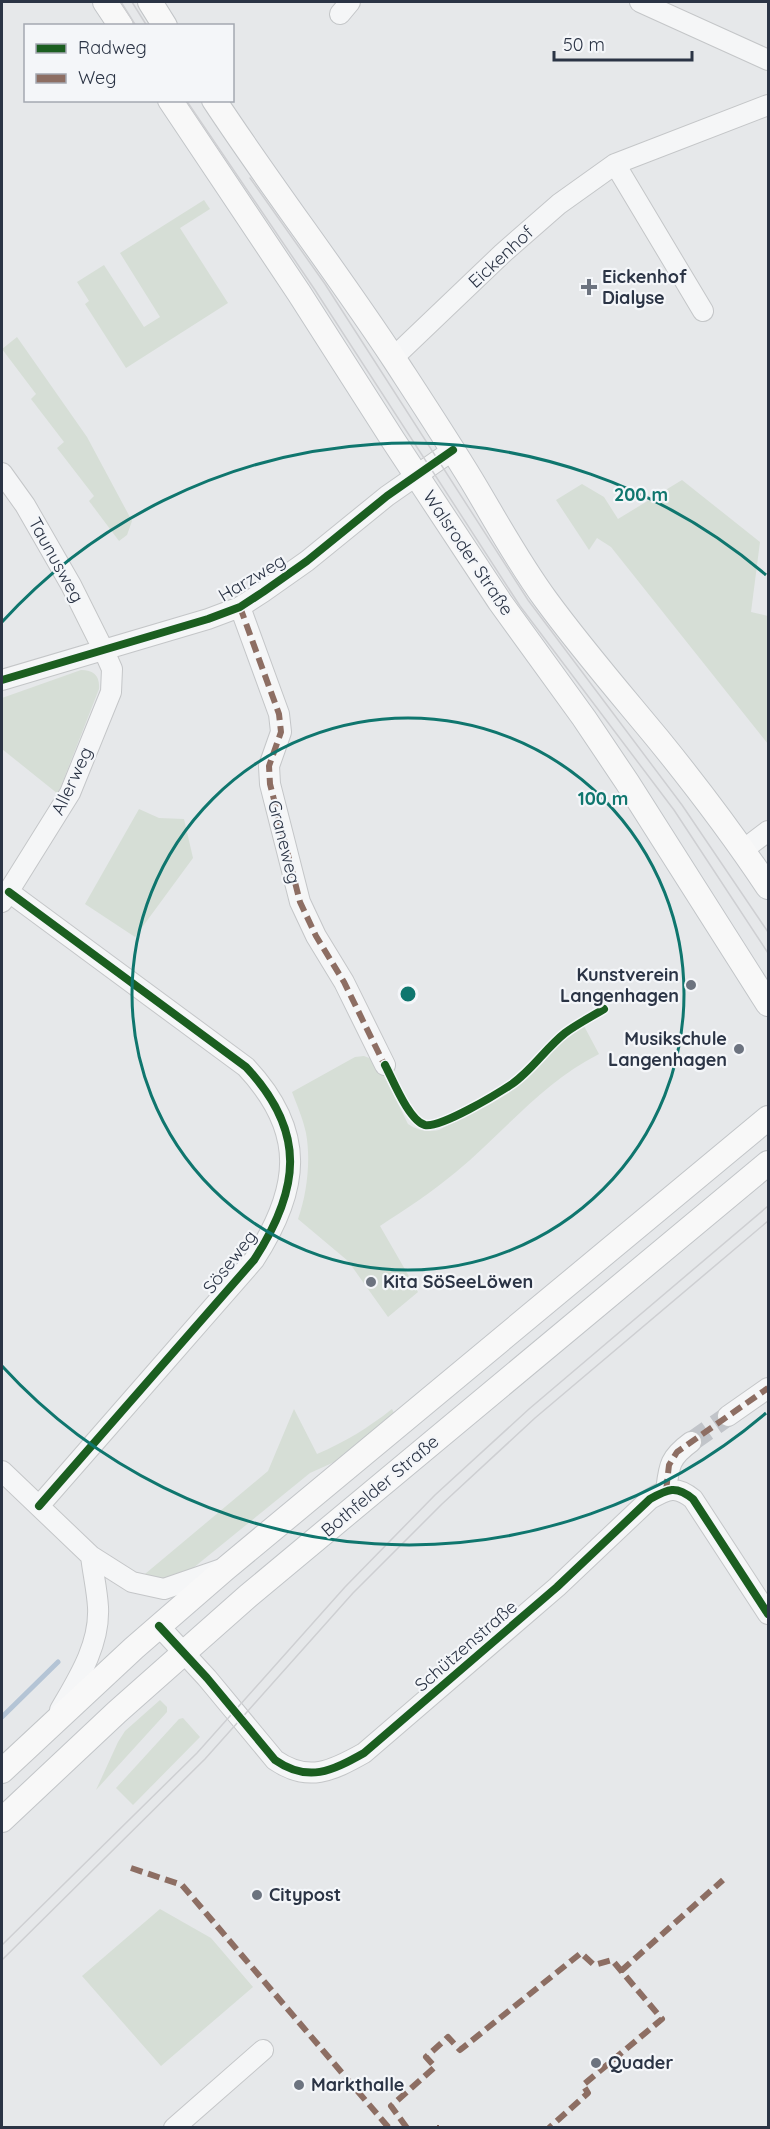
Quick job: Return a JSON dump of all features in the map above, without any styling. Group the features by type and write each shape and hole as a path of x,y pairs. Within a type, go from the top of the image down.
{"main road":[{"path":"105,2 120,24"},
{"path":"150,2 164,24"},
{"name":"Walsroder Straße","path":"171,102 500,602 596,735 768,1004"},
{"name":"Walsroder Straße","path":"215,102 245,148 324,256 393,358 453,450 515,555 546,600 659,741 743,850 768,887"},
{"name":"Bothfelder Straße","path":"2,1771 159,1626 225,1569 768,1118"},
{"name":"Bothfelder Straße","path":"2,1820 248,1596 768,1163"}],"street":[{"path":"640,2 768,60"},
{"name":"Eickenhof","path":"393,358 503,253 559,204 615,164 768,105"},
{"path":"615,164 703,311"},
{"name":"Harzweg","path":"2,680 104,651 240,607 307,561 387,496 453,450"},
{"name":"Taunusweg","path":"2,473 25,505 71,585 104,651"},
{"name":"Graneweg","path":"240,607 279,714 281,732 269,766 270,784 300,902 316,936 344,982 385,1065"},
{"name":"Allerweg","path":"5,897 70,793 111,692 112,669 104,651"},
{"path":"743,850 768,831"},
{"name":"Söseweg","path":"5,897 246,1067 271,1096 278,1108 291,1158 286,1196 272,1234 254,1260 39,1506"},
{"path":"728,1416 768,1388"},
{"path":"691,1442 677,1452 669,1464 666,1491 675,1489 693,1499 768,1614"},
{"path":"2,1471 91,1556 132,1582 164,1589 225,1569"},
{"name":"Schützenstraße","path":"159,1626 212,1683 275,1760 288,1770 303,1773 322,1772 341,1766 364,1753 595,1553 650,1499 666,1491"},
{"path":"52,1723 79,1677 93,1645 98,1609 91,1556"},
{"path":"174,2127 263,2050"}],"shaded area":[{"path":"204,200 210,209 180,228 228,303 126,368 85,304 89,301 77,282 104,265 144,327 160,317 120,253"},
{"path":"17,337 87,437 132,521 127,535 119,541 89,501 94,496 57,448 64,442 31,399 36,394 2,349"},
{"path":"682,480 760,542 751,612 768,616 768,744 611,547 597,538 589,550 556,500 582,484 604,497 618,519"},
{"path":"81,670 95,675 99,689 58,794 2,749 2,698"},
{"path":"139,809 159,818 184,819 193,858 135,937 85,904"},
{"path":"584,1026 599,1054 542,1093 456,1172 380,1226 418,1292 388,1317 348,1261 298,1219 306,1188 308,1154 305,1128 292,1092 355,1057 364,1056 377,1061 408,1124 423,1130 439,1130 509,1092 568,1037"},
{"path":"294,1409 317,1454 356,1434 392,1409 395,1415 341,1459 310,1473 187,1573 165,1580 145,1574 268,1471"},
{"path":"160,1700 167,1707 167,1712 96,1790 125,1731"},
{"path":"183,1718 200,1737 133,1805 116,1788 179,1719"},
{"path":"160,1909 211,1938 253,1987 161,2066 82,1976"}],"waterway":[{"path":"2,1717 58,1662"}],"tunnel":[{"path":"691,1442 728,1416"}],"tram line":[{"path":"121,2 135,24"},
{"path":"132,2 146,24"},
{"path":"187,102 315,290 520,606 674,810 768,953"},
{"path":"250,178 325,284 528,600 682,805 768,932"},
{"path":"2,1945 197,1753 345,1587 435,1495 529,1409 768,1206"},
{"path":"2,1960 205,1759 353,1593 442,1504 535,1418 768,1221"}],"marked path":[{"path":"240,607 279,714 281,732 269,766 270,784 300,902 316,936 344,982 387,1070"},
{"path":"666,1491 669,1465 677,1452 768,1388"},
{"path":"131,1868 182,1885 389,2128"},
{"path":"621,1971 723,1880"},
{"path":"407,2128 391,2106 435,2067 426,2057 448,2037 460,2050 581,1953 594,1965 612,1960 662,2019 583,2085 588,2093 549,2128"}],"cycle path":[{"path":"2,680 208,619 240,607 307,561 387,496 453,450"},
{"path":"9,892 246,1067 266,1091 279,1115 287,1138 290,1161 288,1185 281,1209 254,1260 39,1506"},
{"path":"385,1065 413,1116 425,1125 433,1125 469,1109 512,1084 565,1033 604,1009"},
{"path":"159,1626 207,1678 275,1760 287,1767 309,1773 330,1769 364,1753 557,1587 650,1499 667,1491 677,1490 693,1499 768,1614"}],"place":[{"name":"Eickenhof Dialyse","path":"589,287"},
{"name":"Kunstverein Langenhagen","path":"691,985"},
{"name":"Musikschule Langenhagen","path":"739,1049"},
{"name":"Kita SöSeeLöwen","path":"371,1282"},
{"name":"Citypost","path":"257,1895"},
{"name":"Quader","path":"596,2063"},
{"name":"Markthalle","path":"299,2085"}]}
